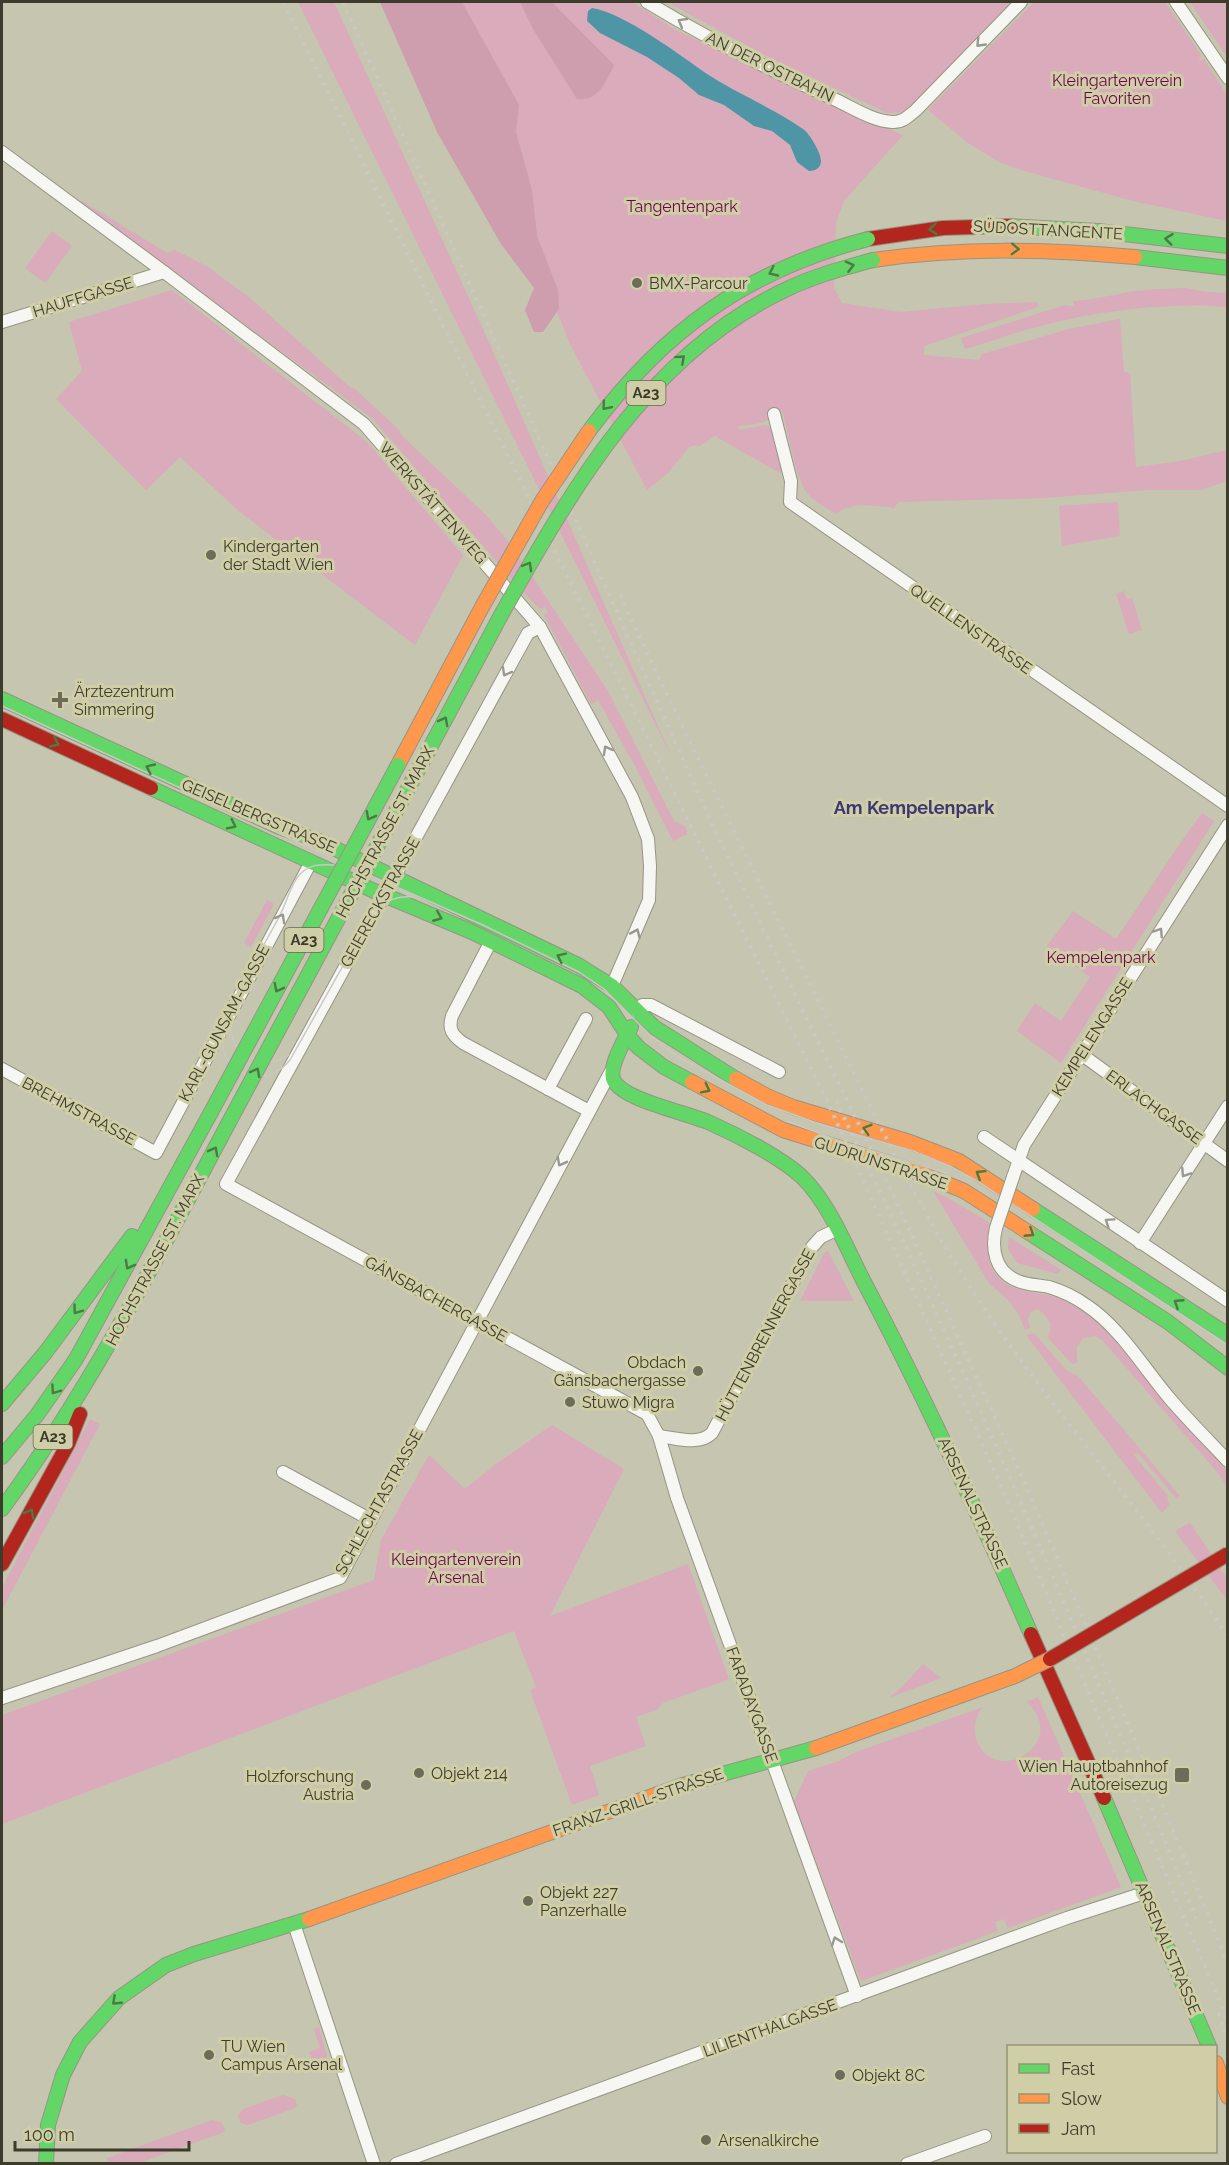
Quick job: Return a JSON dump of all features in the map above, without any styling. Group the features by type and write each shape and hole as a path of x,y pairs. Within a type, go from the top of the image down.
{"main road":[{"name":"SÜDOSTTANGENTE","path":"868,239 930,229 1005,225 1094,231 1227,246"},
{"name":"HOCHSTRASSE ST. MARX","path":"2,1457 37,1415 76,1359 177,1177 534,512 591,425 641,366 665,343 716,304 766,275 798,260 831,248 868,239"},
{"name":"SÜDOSTTANGENTE","path":"873,260 934,251 1003,248 1095,253 1227,268"},
{"name":"HOCHSTRASSE ST. MARX","path":"2,1509 44,1452 100,1361 500,617 553,523 596,457 616,429 657,381 704,339 777,294 838,269 873,260"},
{"name":"GEISELBERGSTRASSE","path":"2,699 279,827 313,838 578,965 612,986"},
{"name":"GEISELBERGSTRASSE","path":"2,719 311,862 491,941 582,986 600,998"},
{"name":"GUDRUNSTRASSE","path":"612,986 637,1012 663,1033 767,1096 808,1112 910,1142 959,1161 1227,1335"},
{"name":"GUDRUNSTRASSE","path":"600,998 639,1048 664,1067 783,1130 931,1177 964,1191 1168,1322 1227,1368"},
{"path":"611,1071 637,1012"},
{"name":"ARSENALSTRASSE","path":"611,1071 615,1082 627,1093 708,1122 782,1161 809,1185 838,1229 954,1461 1047,1668 1209,2045"},
{"path":"2,1404 45,1353 177,1177"},
{"path":"2,1564 68,1444 100,1361"},
{"name":"FRANZ-GRILL-STRASSE","path":"46,2163 48,2125 63,2075 89,2030 119,1998 152,1973 187,1956 340,1909 700,1779 816,1748 1015,1676 1052,1658 1227,1554"},
{"name":"FRANZ-GRILL-STRASSE","path":"57,2163 60,2128 69,2091 103,2032 119,2014 150,1988 207,1958 223,1946"},
{"path":"1217,2069 1227,2097"}],"street":[{"name":"AN DER OSTBAHN","path":"647,2 793,81 870,115 897,122 916,110 1021,2"},
{"path":"1176,2 1227,78"},
{"name":"WERKSTÄTTENWEG","path":"2,152 364,424 540,627 632,797 648,839 649,900 612,986"},
{"name":"HAUFFGASSE","path":"2,322 164,272"},
{"name":"QUELLENSTRASSE","path":"774,414 791,481 790,502 1227,806"},
{"name":"GEIERECKSTRASSE","path":"226,1184 528,633 540,627"},
{"name":"KEMPELENGASSE","path":"1227,825 1024,1145 1017,1160 996,1228 993,1248 998,1263 1007,1275 1024,1283 1065,1293 1093,1309 1108,1323 1172,1401 1227,1461"},
{"name":"KARL-GUNSAM-GASSE","path":"156,1153 311,862"},
{"path":"491,941 452,1016 450,1030 463,1043 589,1111"},
{"path":"637,1012 642,1005 651,1005 779,1072"},
{"path":"548,1089 586,1019"},
{"name":"ERLACHGASSE","path":"1081,1054 1227,1161"},
{"name":"BREHMSTRASSE","path":"2,1070 156,1153"},
{"name":"SCHLECHTASTRASSE","path":"2,1698 157,1646 340,1578 611,1071"},
{"path":"1140,1243 1227,1106"},
{"path":"984,1137 1227,1302"},
{"name":"GÄNSBACHERGASSE","path":"226,1184 647,1414"},
{"name":"HÜTTENBRENNERGASSE","path":"659,1436 706,1440 814,1244 838,1229"},
{"name":"FARADAYGASSE","path":"647,1414 659,1436 677,1498 857,1996"},
{"path":"284,1472 371,1520"},
{"name":"LILIENTHALGASSE","path":"396,2163 1068,1918 1144,1893"},
{"path":"294,1924 374,2163"},
{"path":"907,2163 985,2136"}],"green space":[{"path":"298,2 334,2 492,349 672,758"},
{"name":"Tangentenpark","path":"408,2 632,2 674,29 830,105 903,135 844,201 836,223 834,288 842,303 901,312 1037,302 1038,307 924,346 924,355 979,360 982,354 1069,329 1120,319 1124,372 1130,373 1136,467 1181,461 1227,450 1227,481 1201,490 1145,490 1045,498 898,502 893,509 869,505 855,506 836,514 815,500 804,489 796,468 782,410 762,422 738,426 739,430 765,425 770,427 782,467 780,473 715,436 700,446 694,445 688,448 669,472 647,490 570,344 508,190"},
{"path":"667,2 1013,2 905,112 887,113 772,59"},
{"name":"Kleingartenverein Favoriten","path":"1034,2 1165,2 1201,55 1200,61 1204,59 1227,95 1227,221 1133,201 999,162 968,143 928,110"},
{"path":"1190,2 1227,2 1227,57"},
{"path":"74,199 82,201 167,253 175,250 208,267 250,298 351,388 355,389 486,515 512,546 608,691 674,821 686,827 687,834 673,841 598,700 591,704 544,615 548,613 545,607 540,609 524,593 372,418"},
{"path":"52,231 72,246 45,283 25,268"},
{"path":"1186,288 1227,293 1227,307 1157,307 1109,312 1040,326 965,349 961,338 1065,305 1075,307 1073,301 1136,291"},
{"path":"172,290 367,442 463,555 415,645 240,512 180,457 146,490 56,399 82,371 69,322"},
{"path":"1118,502 1120,536 1062,546 1059,506"},
{"path":"1124,591 1127,599 1132,598 1142,630 1129,634 1116,594"},
{"name":"Kempelenpark","path":"1202,813 1214,821 1061,1063 1017,1031 1035,1003 1061,1021 1090,977 1047,946 1073,911 1116,939"},
{"path":"267,900 274,904 251,947 244,943"},
{"path":"933,1191 990,1223 988,1255 995,1273 1002,1280 1022,1290 1049,1295 1065,1301 1083,1311 1105,1329 1227,1471 1227,1487 1219,1474 1102,1340 1095,1336 1083,1338 1077,1347 1077,1363 1072,1364 1048,1338 1051,1325 1038,1309 1031,1312 1028,1319 1030,1328 1025,1330 1019,1315 1009,1301 989,1283"},
{"path":"1009,1237 1061,1270 1058,1274 1017,1263 1008,1249"},
{"path":"828,1251 854,1301 800,1301 824,1253"},
{"path":"1034,1333 1066,1370 1078,1376 1180,1496 1177,1499 1138,1453 1134,1455 1167,1495 1169,1505 1162,1513 1029,1339 1027,1335"},
{"path":"90,1419 100,1424 2,1610 2,1588"},
{"name":"Kleingartenverein Arsenal","path":"552,1425 624,1469 550,1616 688,1564 729,1679 663,1703 656,1710 636,1717 646,1746 590,1766 599,1795 572,1805 530,1690 536,1687 514,1631 2,1824 2,1715 374,1580 381,1540 429,1455 465,1489"},
{"path":"1190,1523 1227,1578 1227,1600 1175,1531"},
{"path":"923,1664 941,1678 889,1698 904,1685"},
{"path":"1038,1697 1121,1887 1008,1928 1004,1919 995,1922 998,1931 861,1981 794,1802 808,1771 983,1707 976,1721 976,1738 984,1753 997,1760 1011,1760 1024,1755 1035,1746 1040,1733 1038,1718 1027,1702"},
{"path":"319,2027 328,2060 325,2067 316,2070 309,2052 320,2048 314,2029"},
{"path":"283,2095 295,2099 297,2105 295,2108 248,2125 241,2123 238,2116 243,2109"},
{"path":"212,2120 222,2123 224,2132 140,2163 108,2163 107,2158"}],"shaded area":[{"path":"380,2 462,2 519,105 516,132 532,190 537,236 558,290 559,309 543,332 534,332 525,310 534,288 501,244 437,132"},
{"path":"520,2 552,2 614,65 596,94 577,99 533,29"}],"water":[{"path":"592,8 605,11 635,26 707,74 806,131 819,153 821,163 819,167 809,171 797,162 790,145 772,131 754,126 724,105 699,95 679,78 647,57 600,33 587,21 588,11"}],"tram line":[{"path":"2,706 485,926 579,972 604,989 650,1035 675,1055 767,1105 814,1122 913,1151 950,1166 977,1181 1228,1345"},
{"path":"334,865 312,866 297,878 280,915 229,1010 224,1026 223,1048 231,1064 245,1074 254,1076 272,1074 290,1060 371,916 389,900 413,897"},
{"path":"230,1021 235,1043 249,1057 268,1062 289,1055"},
{"path":"787,1121 837,1140 946,1173"}],"railway":[{"path":"283,2 828,1103 997,1477 1228,2021"},
{"path":"343,2 716,833 892,1192 1026,1486 1228,1964"},
{"path":"620,595 868,1102 944,1245 1028,1370 1164,1546 1228,1637"},
{"path":"836,1101 992,1438 1154,1814 1196,1919"},
{"path":"1218,2013 1228,2039"}],"traffic: fast":[{"path":"1009,226 1098,231 1228,246"},
{"path":"589,431 617,395 647,363 678,334 711,309 746,287 784,268 824,252 868,239"},
{"path":"1135,257 1228,268"},
{"path":"500,617 586,474 618,429 654,388 694,350 738,317 787,289 818,276 873,260"},
{"path":"483,649 500,617"},
{"path":"228,1124 483,649"},
{"path":"2,699 279,827 319,841 578,965 612,986 654,1027 736,1079"},
{"path":"210,1114 398,765"},
{"path":"151,788 372,890 472,932 582,986 609,1007 639,1048 664,1067 692,1082"},
{"path":"631,1027 613,1069 612,1076 620,1088 643,1100 708,1122 757,1146 793,1169 821,1200 909,1369 1031,1634"},
{"path":"2,1457 37,1415 76,1359 210,1114"},
{"path":"2,1509 94,1369 228,1124"},
{"path":"1033,1209 1228,1335"},
{"path":"1028,1232 1168,1322 1228,1368"},
{"path":"2,1404 45,1353 132,1236"},
{"path":"683,1785 816,1748"},
{"path":"1104,1798 1209,2045"},
{"path":"46,2164 48,2125 63,2075 80,2042 119,1998 166,1965 194,1954 309,1919"}],"traffic: slow":[{"path":"873,260 972,251 1069,252 1135,257"},
{"path":"482,607 542,501 589,431"},
{"path":"398,765 482,607"},
{"path":"736,1079 793,1107 910,1142 959,1161 1033,1209"},
{"path":"692,1082 783,1130 923,1174 964,1191 1028,1232"},
{"path":"816,1748 1015,1676 1050,1659"},
{"path":"309,1919 683,1785"},
{"path":"1217,2066 1228,2097"}],"traffic: jam":[{"path":"868,239 943,228 1009,226"},
{"path":"2,719 151,788"},
{"path":"2,1564 68,1444 80,1414"},
{"path":"1050,1659 1228,1554"},
{"path":"1031,1634 1104,1798"}],"place":[{"name":"BMX-Parcour","path":"637,283"},
{"name":"Kindergarten der Stadt Wien","path":"211,555"},
{"name":"Ärztezentrum Simmering","path":"60,700"},
{"name":"Obdach Gänsbachergasse","path":"698,1371"},
{"name":"Stuwo Migra","path":"570,1402"},
{"name":"Objekt 214","path":"419,1773"},
{"name":"Wien Hauptbahnhof Autoreisezug","path":"1182,1775"},
{"name":"Holzforschung Austria","path":"366,1785"},
{"name":"Objekt 227 Panzerhalle","path":"528,1901"},
{"name":"TU Wien Campus Arsenal","path":"209,2055"},
{"name":"Objekt 8C","path":"840,2075"},
{"name":"Arsenalkirche","path":"706,2140"}],"district":[{"name":"Am Kempelenpark","path":"914,807"}]}
